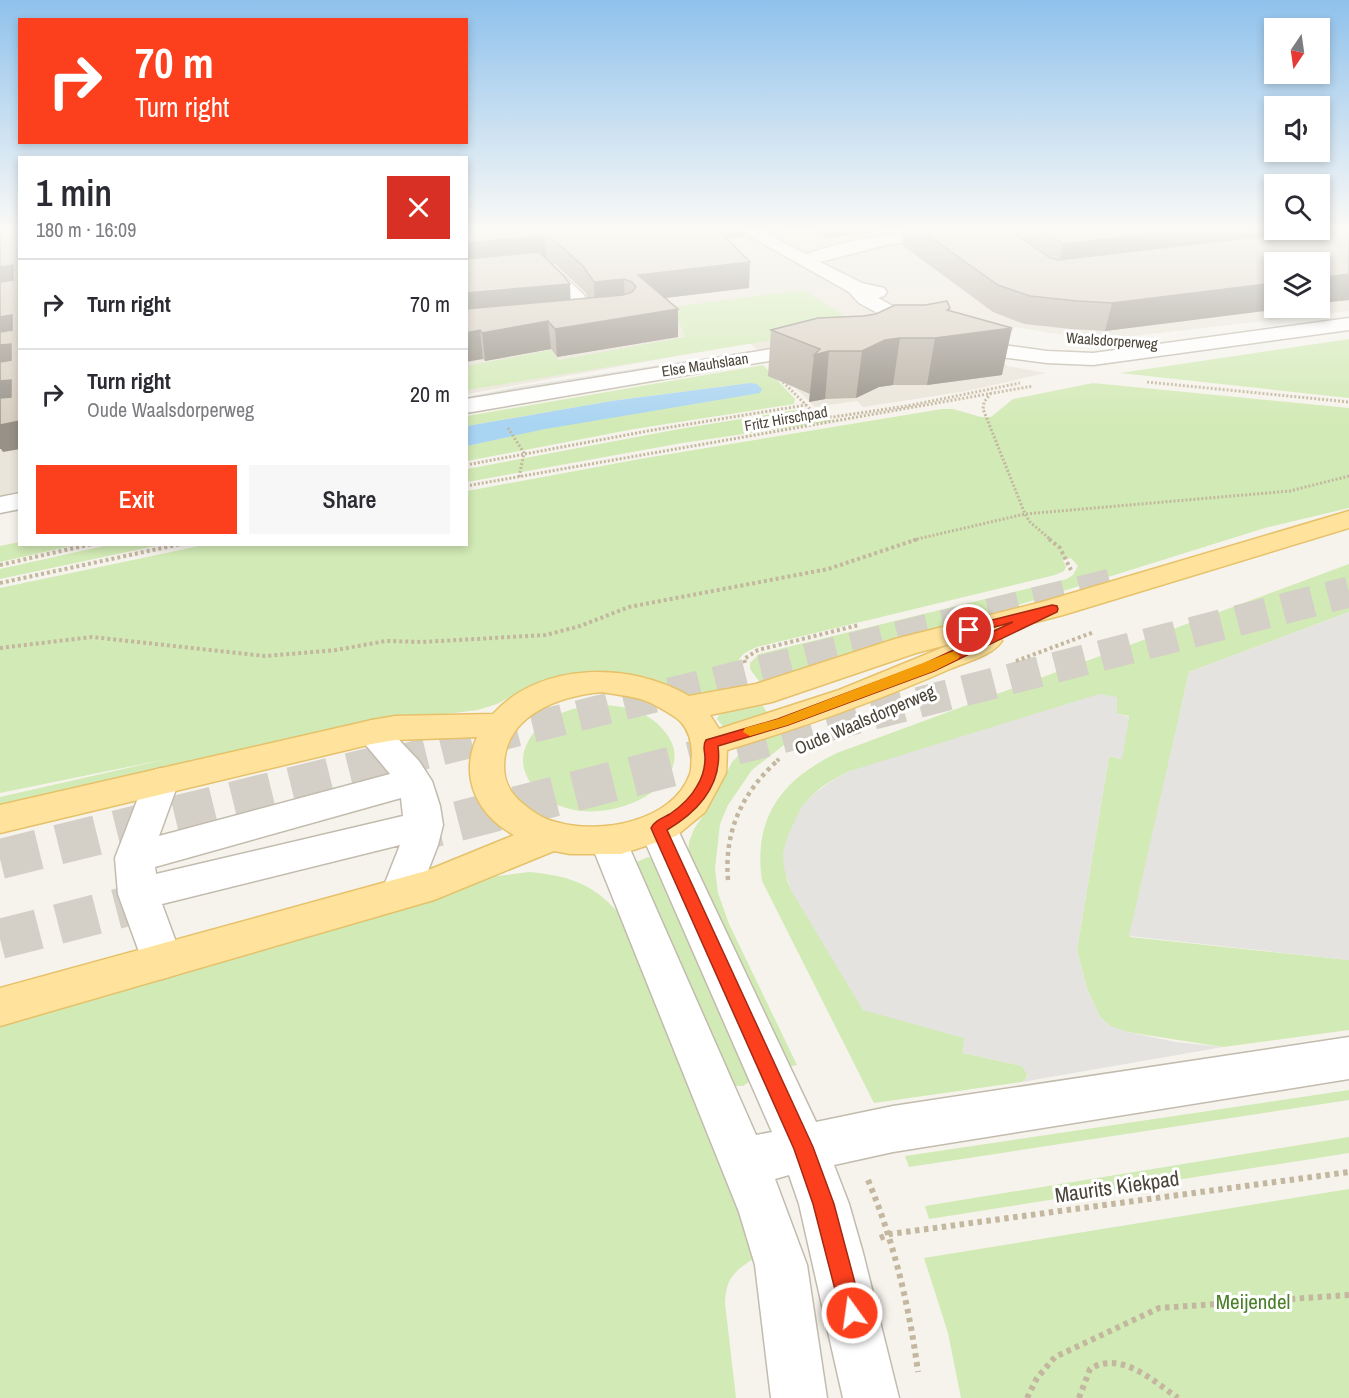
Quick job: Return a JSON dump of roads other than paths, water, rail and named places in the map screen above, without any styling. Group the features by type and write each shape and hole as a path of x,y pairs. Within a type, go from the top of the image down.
{"main road":[{"name":"Oude Waalsdorperweg","path":"687,708 760,694 906,646 1052,609 1349,519"},
{"name":"Oude Waalsdorperweg","path":"711,743 792,733 1052,609"},
{"path":"602,681 638,685 669,696 687,708 702,724 711,743 710,774 703,790 692,804 677,817 643,834 609,841 570,840 551,836 516,820 502,808 487,781 485,766 492,738 500,725 515,710 555,689 578,683 602,681"},
{"path":"0,819 372,732 395,728 500,725"},
{"path":"0,1007 434,884 551,836"}],"street":[{"path":"566,319 597,316 572,294"},
{"name":"Waalsdorperweg","path":"862,294 866,299 916,326 978,348 1072,363 1124,353 1349,324"},
{"name":"Waalsdorperweg","path":"885,294 1019,356 1124,353"},
{"path":"554,300 576,298"},
{"path":"888,334 942,320"},
{"name":"Else Mauhslaan","path":"468,406 834,345"},
{"path":"0,505 18,501"},
{"path":"372,732 398,756 414,781 424,825 417,857 401,893"},
{"path":"161,781 134,853 136,876 162,961"},
{"path":"136,876 414,781"},
{"path":"136,876 424,825"},
{"path":"658,828 803,1147 824,1204 871,1398"},
{"path":"609,841 764,1212 781,1265 800,1398"},
{"path":"742,1162 848,1137 1349,1058"}],"water":[{"path":"750,383 757,384 762,389 760,393 545,429 468,446 468,426 611,401"}],"tunnel":[{"path":"396,761 1111,584"},
{"path":"691,761 1349,592"},
{"path":"0,859 402,760"},
{"path":"400,836 697,760"},
{"path":"0,939 167,896"}],"park label":[{"name":"Meijendel","path":"1253,1302"}]}
